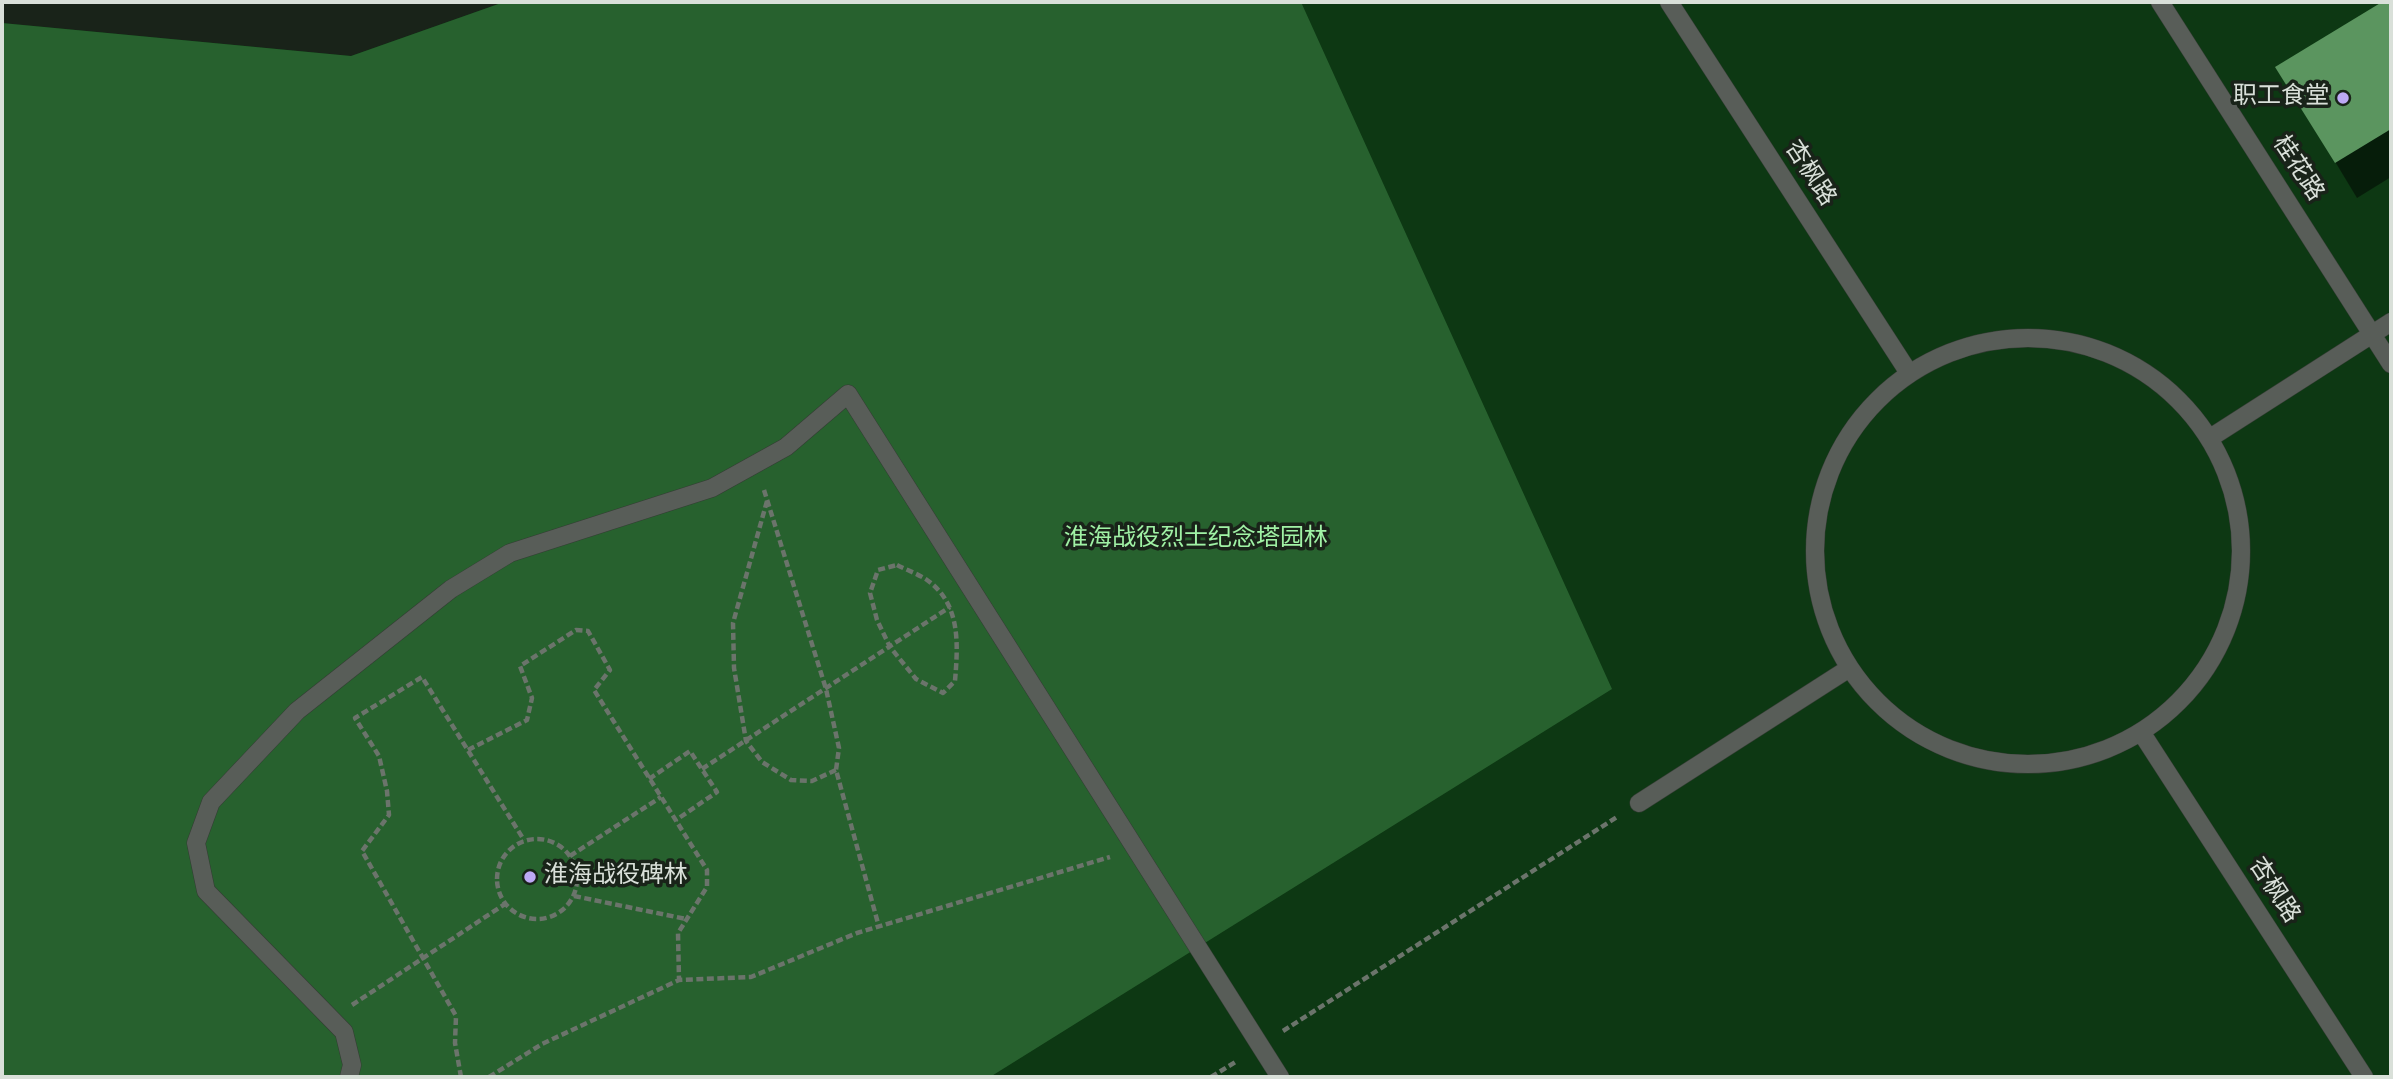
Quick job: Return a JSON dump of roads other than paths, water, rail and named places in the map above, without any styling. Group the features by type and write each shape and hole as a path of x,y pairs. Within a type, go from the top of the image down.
{"lane":[{"name":"杏枫路","path":"1669,2 1909,373"},
{"name":"桂花路","path":"2160,2 2391,364"},
{"path":"2210,438 2391,322"},
{"path":"2039,337 2106,351 2165,386 2210,438 2236,499 2242,566 2227,631 2192,689 2141,732 2080,758 2014,765 1950,750 1893,717 1848,669 1820,608 1813,542 1827,477 1859,418 1909,373 1971,345 2012,340 2039,337"},
{"path":"349,1077 352,1065 344,1032 206,891 196,843 211,802 298,711 451,589 510,553 712,488 786,447 848,394 1280,1077"},
{"path":"1639,803 1848,669"},
{"name":"杏枫路","path":"2141,732 2364,1077"}],"place":[{"name":"职工食堂","path":"2343,98"},
{"name":"淮海战役碑林","path":"530,877"}],"park label":[{"name":"淮海战役烈士纪念塔园林","path":"1196,540"}]}
